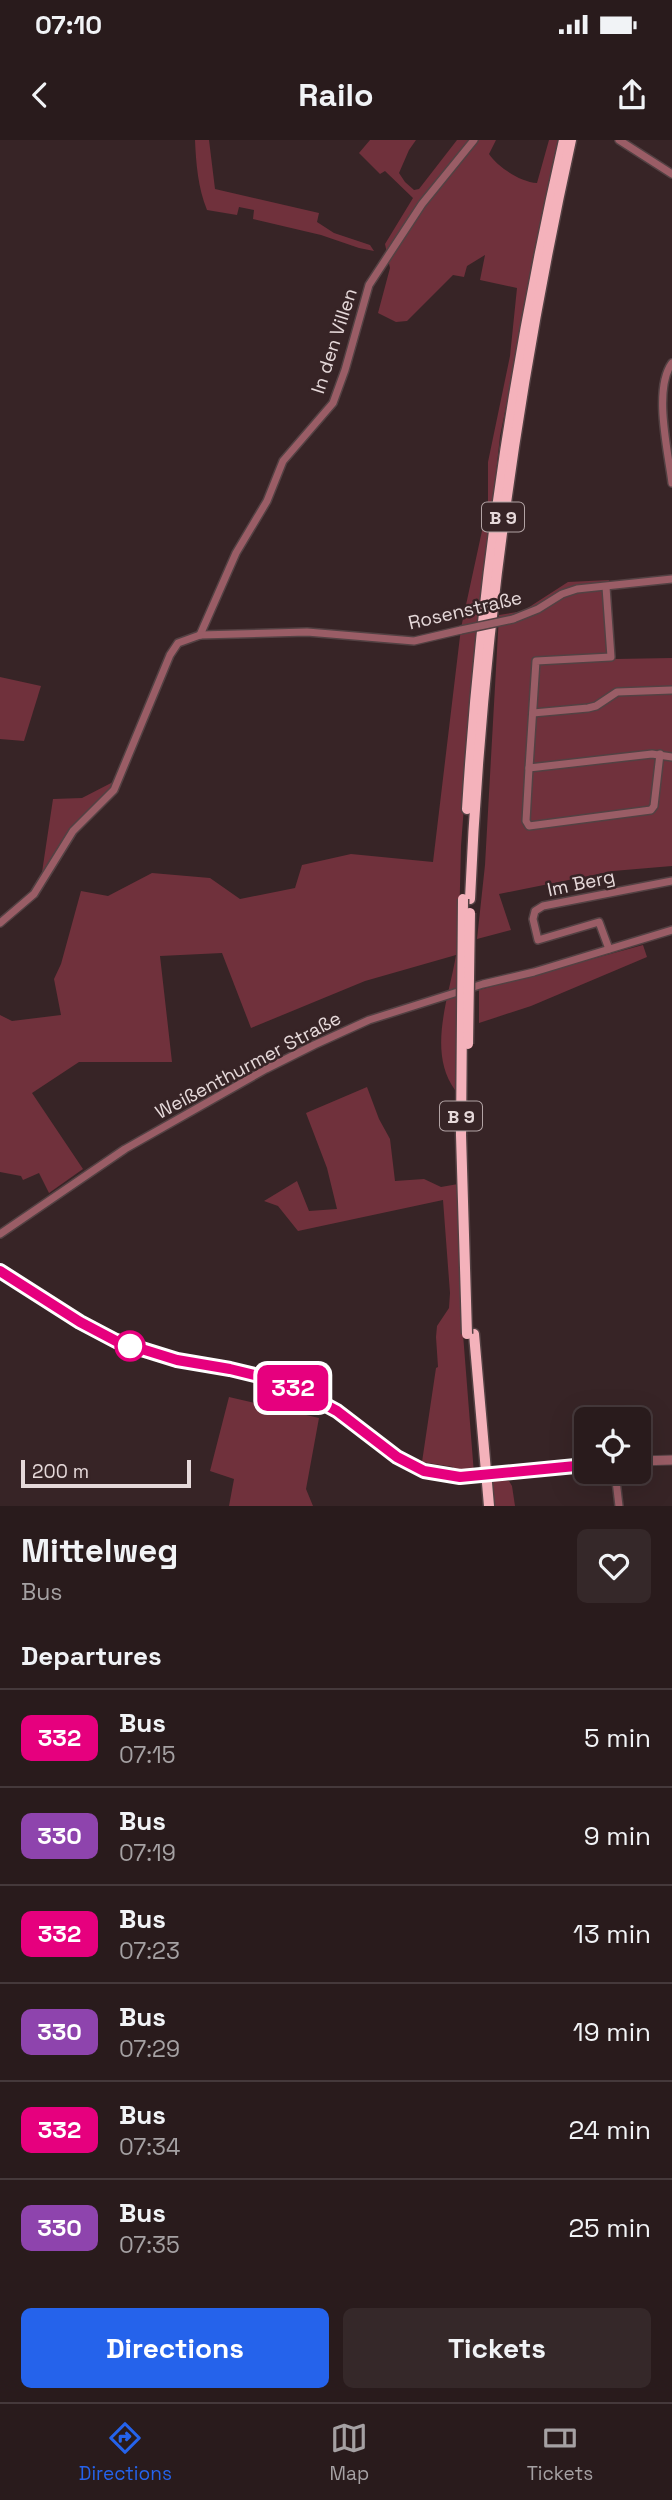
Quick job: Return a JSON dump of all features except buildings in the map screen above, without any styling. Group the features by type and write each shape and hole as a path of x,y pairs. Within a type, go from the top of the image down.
{"highway":[{"name":"B 9","path":"482,1506 470,1334 461,1135 466,899 475,703 499,494 534,282 564,140"},
{"name":"B 9","path":"466,899 482,706 504,509 541,285 571,140"},
{"name":"B 9","path":"470,1334 489,1506"}],"street":[{"name":"In den Villen","path":"200,635 236,553 267,501 283,461 333,403 369,285 422,204 474,140"},
{"path":"625,141 672,174"},
{"path":"672,363 666,371 663,394 672,483"},
{"name":"Rosenstraße","path":"0,923 34,894 73,831 114,790 170,655 178,643 200,635 307,632 414,641 513,619 577,589 672,579"},
{"path":"606,587 611,657 536,661 526,821 528,826 651,810 654,806 660,754"},
{"path":"533,713 588,708 596,706 617,692 672,691"},
{"path":"530,768 660,754 672,757"},
{"name":"Im Berg","path":"609,949 599,922 538,940 533,919 535,911 543,906 672,881"},
{"name":"Weißenthurmer Straße","path":"0,1234 125,1149 314,1045 369,1020 672,930"},
{"path":"0,1271 80,1322 116,1341 177,1360 275,1380 337,1411 411,1466 439,1475 469,1476"},
{"path":"651,1461 672,1460"},
{"path":"495,1474 574,1466"},
{"path":"616,1484 619,1506"}],"shaded area":[{"path":"195,140 209,140 215,189 319,213 317,222 334,233 370,245 374,251 253,219 254,210 239,207 237,215 207,210 200,184"},
{"path":"370,140 416,140 399,173 414,190 419,189 457,140 496,140 489,154 493,159 517,177 537,183 549,140 561,140 500,436 472,699 461,846 455,1090 442,1058 441,1041 456,955 365,981 251,1028 222,953 160,956 172,1062 79,1062 32,1093 83,1169 49,1193 39,1173 23,1180 21,1176 0,1172 0,1015 12,1021 61,1015 54,979 61,964 81,891 108,896 152,873 210,878 240,899 295,888 302,865 351,854 433,862 461,628 488,503 488,462 510,356 517,288 480,280 485,255 467,266 464,277 453,275 407,321 396,322 378,313 390,268 385,244 413,198 385,171 380,174 359,153"},
{"path":"609,580 615,659 672,658 672,866 613,871 499,894 511,930 477,939 485,865 499,615 523,611 568,582"},
{"path":"0,677 41,686 24,741 0,739"},
{"path":"115,781 111,790 71,830 41,879 53,799 82,798"},
{"path":"643,945 647,957 531,1006 479,1023 479,990"},
{"path":"367,1087 390,1139 395,1181 424,1179 441,1187 458,1184 463,1334 474,1474 454,1474 453,1467 422,1462 438,1367 437,1326 449,1308 443,1200 298,1231 278,1206 264,1201 297,1181 309,1211 337,1209 327,1168 306,1113"},
{"path":"229,1397 319,1418 306,1489 313,1506 229,1506 234,1479 210,1471"},
{"path":"491,1478 509,1481 515,1506 494,1506"}],"bus line":[{"name":"332","path":"0,1271 80,1322 116,1341 177,1360 275,1380 298,1390 337,1411 397,1457 424,1471 460,1477 574,1466"}]}
